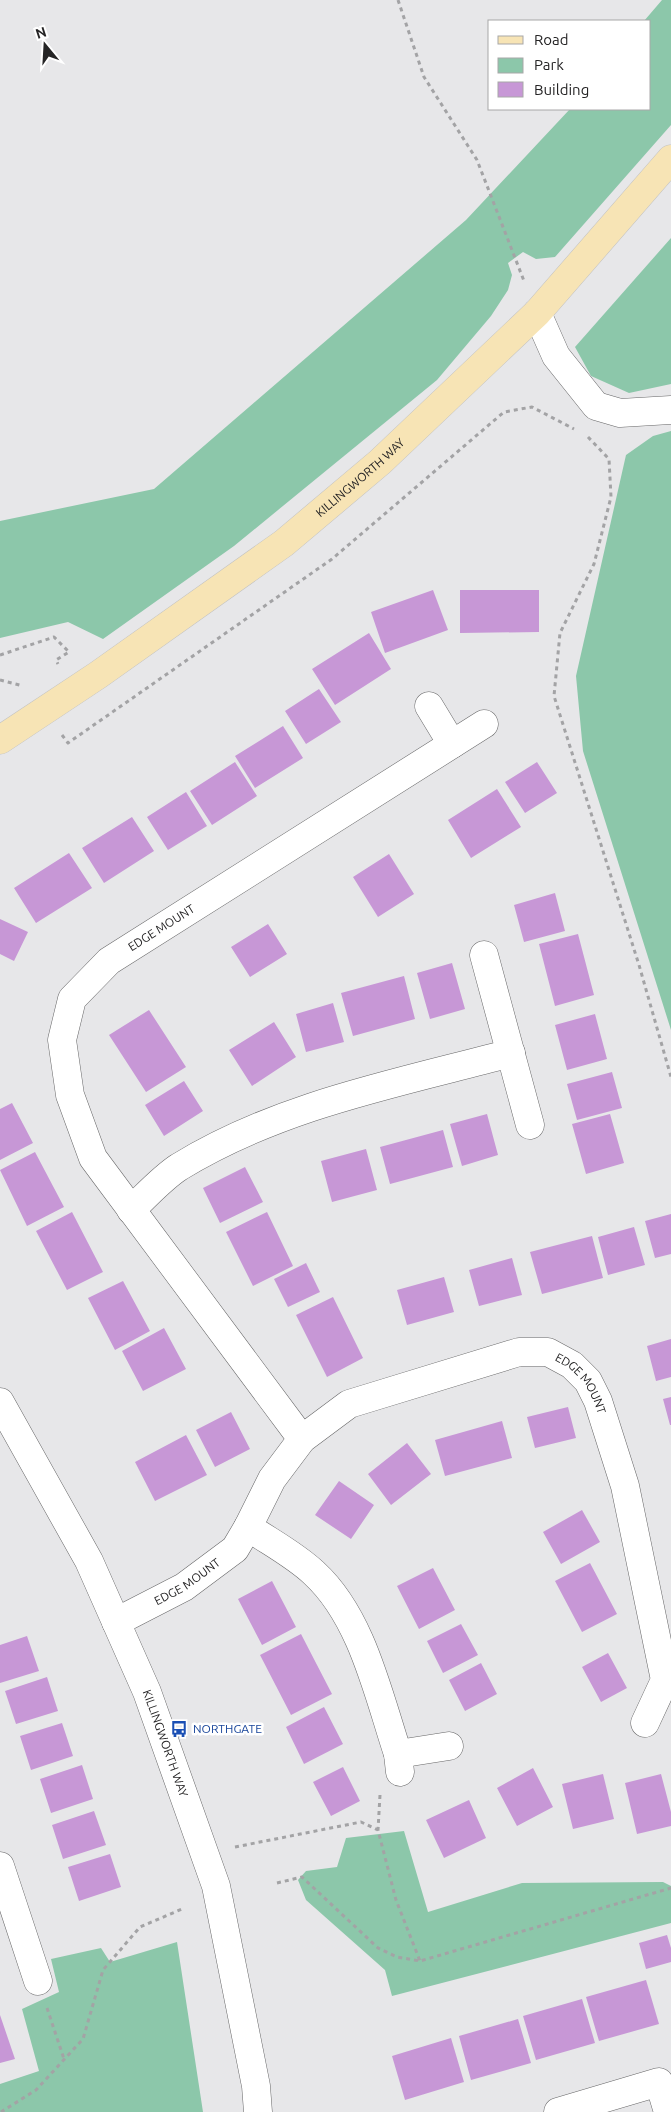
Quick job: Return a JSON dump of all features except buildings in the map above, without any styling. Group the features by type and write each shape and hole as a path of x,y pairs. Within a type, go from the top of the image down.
{"main road":[{"name":"KILLINGWORTH WAY","path":"0,740 98,676 284,543 387,456 537,313 671,158"}],"street":[{"path":"537,313 556,356 596,406 620,413 671,410"},
{"path":"429,706 452,744"},
{"name":"EDGE MOUNT","path":"302,1439 93,1158 70,1095 62,1040 72,999 108,961 484,724"},
{"path":"484,955 530,1125"},
{"path":"131,1210 178,1168 256,1127 344,1097 511,1053"},
{"name":"EDGE MOUNT","path":"116,1622 184,1587 235,1549 272,1479 302,1439 349,1404 519,1352 548,1352 572,1365 588,1381 598,1401 625,1486 668,1682 645,1724"},
{"name":"KILLINGWORTH WAY","path":"0,1402 89,1561 147,1692 218,1896 256,2086 258,2112"},
{"path":"248,1527 313,1572 333,1593 358,1635 399,1763 449,1746"},
{"path":"0,1866 10,1933 38,1981"},
{"path":"558,2112 659,2082 668,2112"}],"path":[{"path":"398,0 424,77 477,160 537,313"},
{"path":"97,724 332,559 504,412 532,407 579,432"},
{"path":"587,436 609,459 611,497 594,564 560,633 554,696 639,965 671,1077"},
{"path":"399,1763 381,1780 378,1830 396,1900 420,1961"},
{"path":"204,1853 361,1822 378,1830"},
{"path":"278,1883 302,1877 378,1948 397,1957 420,1961 671,1888"},
{"path":"1,2112 36,2090 83,2038 103,1970 140,1927 182,1910"},
{"path":"38,1981 64,2060"}],"green space":[{"path":"662,0 671,0 671,125 555,257 536,259 523,252 508,263 512,275 508,290 491,316 437,380 234,546 103,639 68,622 0,638 0,521 154,489 466,220 569,110 651,110 651,20 645,20"},
{"path":"671,238 671,384 629,393 591,376 575,347"},
{"path":"671,431 671,1030 583,751 576,676 626,455 653,436"},
{"path":"404,1831 428,1912 522,1883 663,1882 671,1886 671,1923 392,1996 385,1970 306,1900 298,1880 306,1871 337,1867 346,1838"},
{"path":"177,1942 203,2112 0,2112 0,2084 39,2071 22,2009 59,1992 51,1959 101,1948 110,1962"}],"place":[{"name":"NORTHGATE","path":"179,1729"}]}
